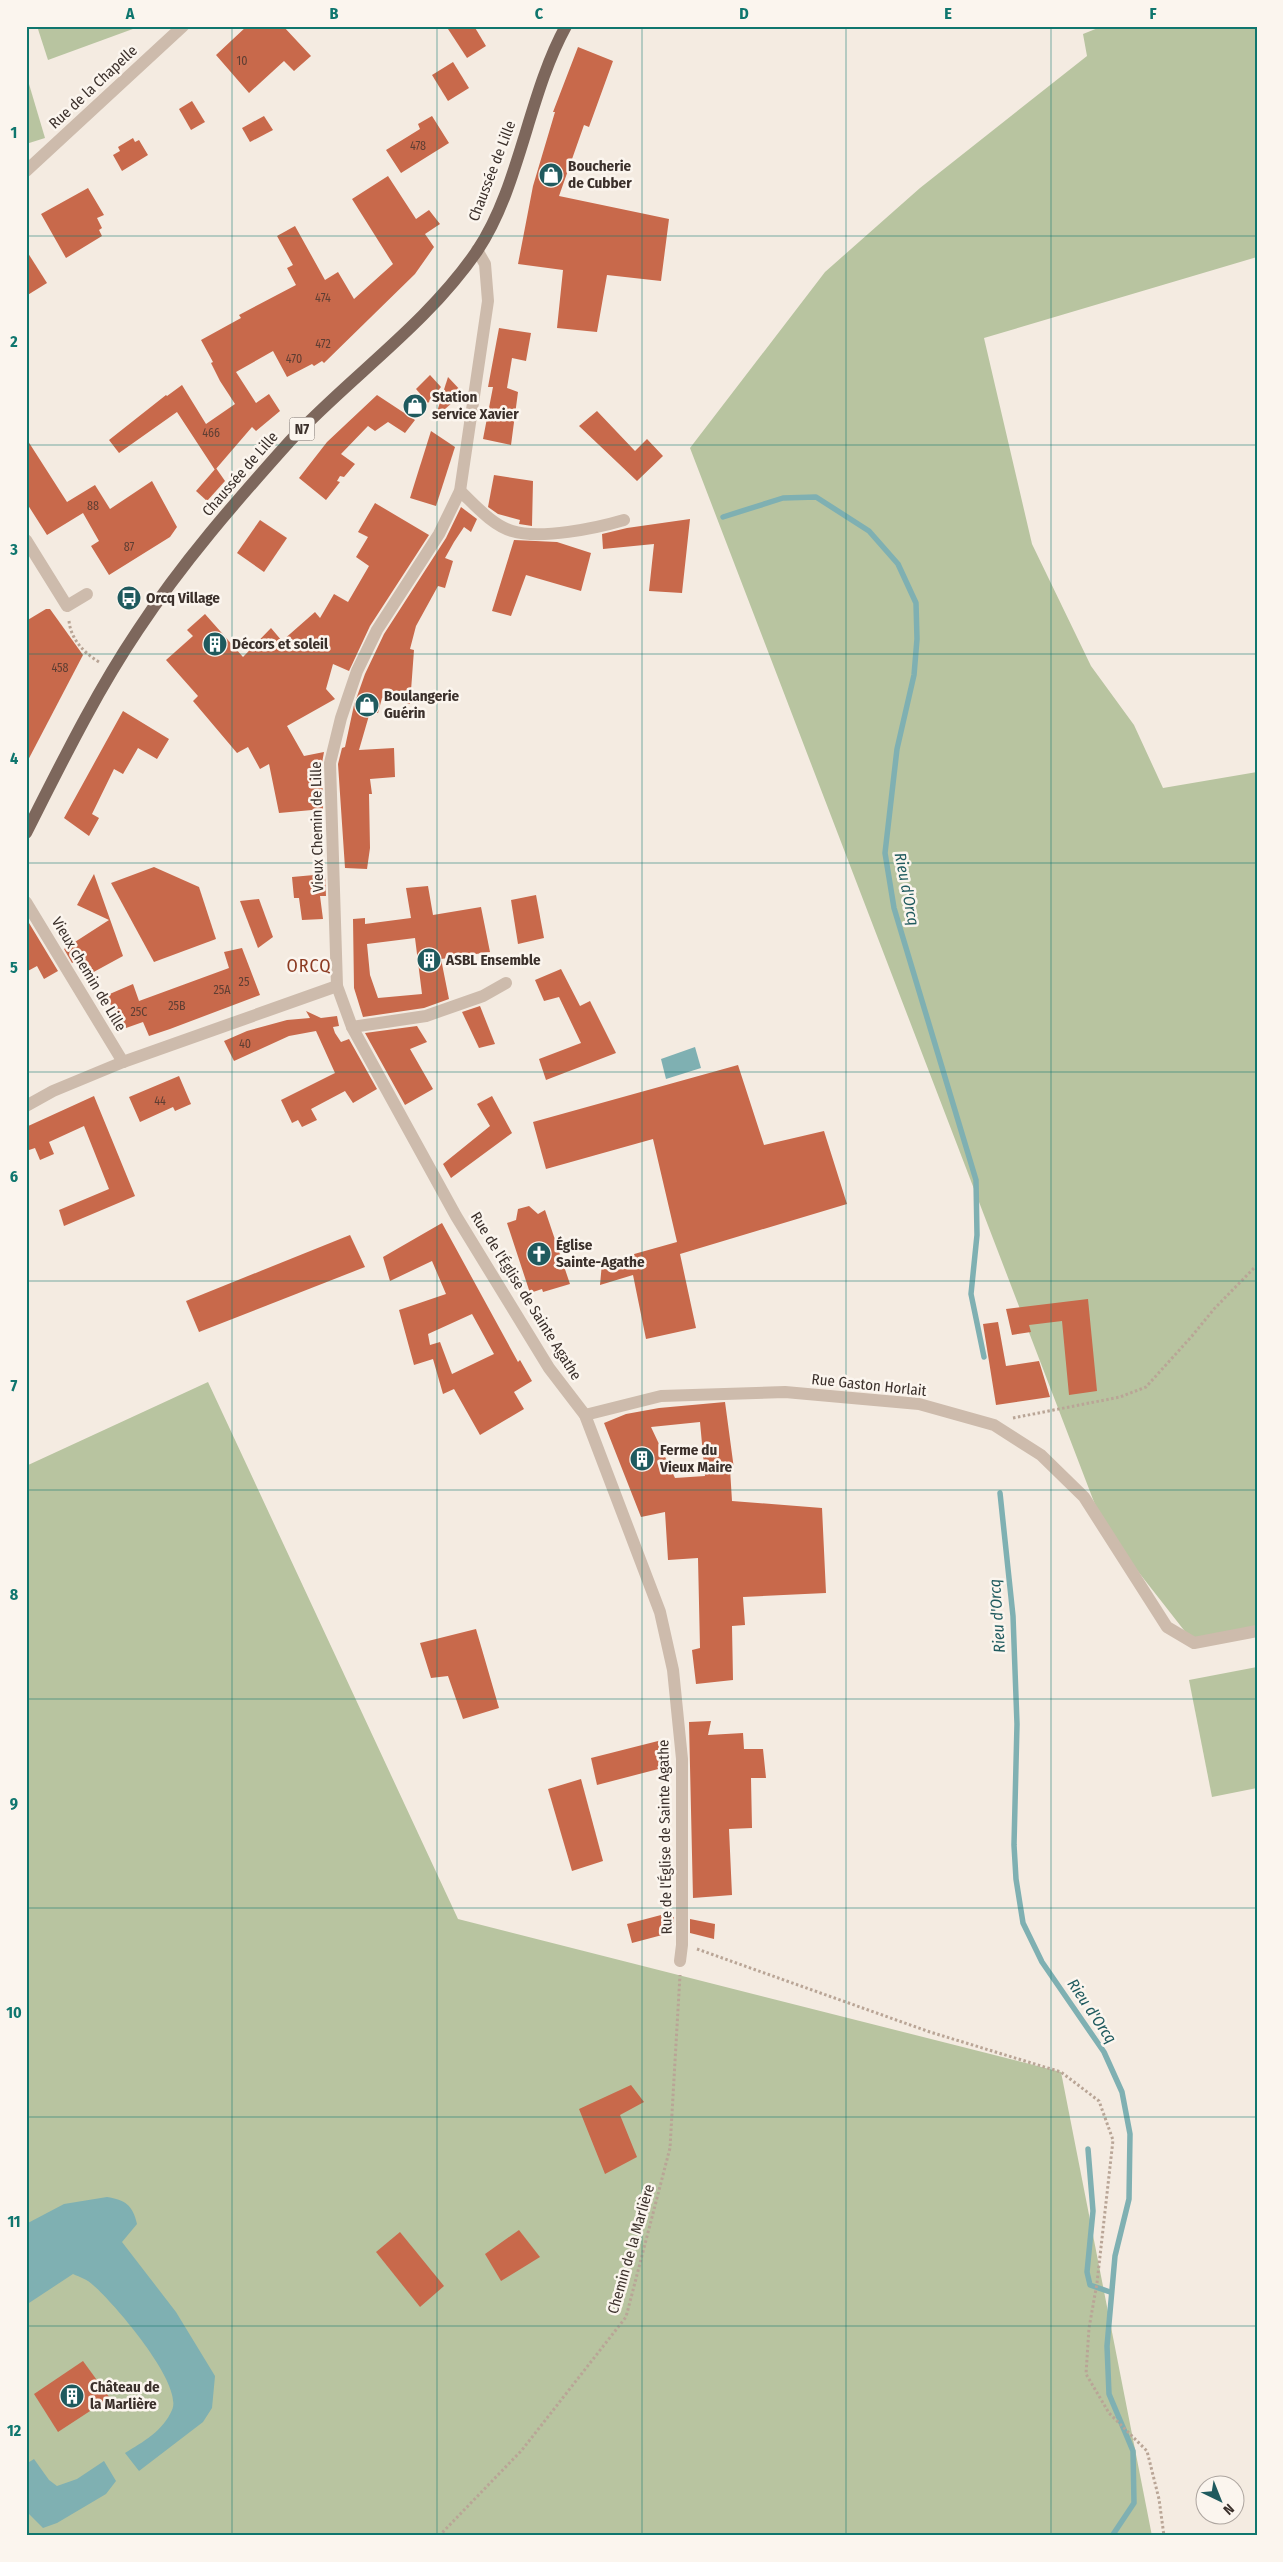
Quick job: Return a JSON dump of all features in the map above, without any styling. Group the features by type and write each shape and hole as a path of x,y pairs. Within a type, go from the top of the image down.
{"main road":[{"name":"Chaussée de Lille","path":"26,834 62,761 112,671 163,594 224,517 338,392 390,347 435,303 477,250 503,197 547,67 566,26"}],"street":[{"name":"Rue de la Chapelle","path":"26,172 168,31 183,26"},
{"name":"Vieux Chemin de Lille","path":"337,986 330,764 341,718 357,671 377,630 439,534 460,491 488,300 485,264 477,250"},
{"path":"460,491 487,517 512,531 534,533 562,532 598,528 624,520"},
{"path":"26,540 67,606 86,594"},
{"name":"Vieux chemin de Lille","path":"26,902 123,1062"},
{"path":"352,1027 426,1016 483,996 506,983"},
{"path":"26,1106 53,1092 123,1062 337,986"},
{"name":"Rue de l'Église de Sainte Agathe","path":"337,986 352,1027 456,1216 549,1368 586,1415 660,1612 673,1670 682,1759 682,1944 680,1961"},
{"name":"Rue Gaston Horlait","path":"586,1415 661,1396 784,1392 919,1404 994,1425 1041,1455 1084,1497 1166,1627 1194,1643 1257,1631"}],"path":[{"path":"67,606 70,634 89,656 112,671"},
{"path":"994,1425 1018,1416 1120,1398 1146,1387 1214,1309 1257,1265"},
{"path":"682,1944 930,2032 1061,2072 1099,2102 1113,2140 1097,2283 1089,2328 1086,2374 1109,2413 1147,2451 1159,2499 1164,2536"},
{"name":"Chemin de la Marlière","path":"439,2536 522,2450 626,2318 670,2148 680,1961"}],"green space":[{"path":"37,26 141,26 48,60"},
{"path":"1103,26 1257,26 1257,257 984,338 1032,544 1091,666 1134,725 1163,788 1257,772 1257,1631 1194,1643 1104,1528 690,448 825,272 920,188 1087,56 1083,34"},
{"path":"26,74 45,138 26,144"},
{"path":"208,1382 458,1919 1061,2072 1152,2536 26,2536 26,1466"},
{"path":"1257,1667 1257,1788 1212,1797 1189,1680"}],"water":[{"path":"695,1047 701,1068 666,1079 661,1059"},
{"path":"107,2197 127,2204 133,2212 137,2224 122,2242 176,2312 215,2376 212,2408 203,2422 139,2471 125,2453 158,2430 172,2410 173,2398 168,2382 158,2364 130,2325 103,2294 89,2282 73,2274 26,2305 26,2224 64,2204"},
{"path":"34,2459 49,2480 57,2486 77,2479 104,2461 116,2481 106,2494 57,2523 43,2528 26,2511 26,2464"}],"building":[{"path":"247,26 283,26 311,56 294,71 284,61 249,93 216,55"},
{"path":"446,26 474,26 486,46 467,58"},
{"path":"578,47 613,61 589,127 584,125 559,196 669,219 661,281 607,275 597,332 557,328 563,270 518,264 533,186 555,112 553,112"},
{"path":"453,62 469,88 448,101 432,75"},
{"path":"192,101 205,122 191,130 179,109"},
{"path":"264,116 273,130 250,142 242,128"},
{"path":"432,116 449,143 401,173 386,150 420,129 418,124"},
{"path":"133,138 135,142 139,140 148,155 122,171 113,155 120,151 118,147"},
{"path":"388,176 416,219 429,210 440,224 425,234 434,247 415,274 324,363 322,361 314,366 312,364 287,377 273,351 236,372 256,403 269,394 280,411 256,431 252,427 215,470 177,412 119,453 109,440 166,395 182,385 206,424 235,404 220,381 211,363 213,362 201,340 241,318 239,315 296,285 287,268 293,265 277,236 295,226 325,280 338,272 354,299 393,264 352,199"},
{"path":"88,188 104,215 97,218 102,228 99,230 102,236 66,258 41,214"},
{"path":"26,250 47,283 26,296"},
{"path":"499,328 531,333 526,361 512,358 507,388 518,392 511,445 483,439 493,387 488,387"},
{"path":"430,375 441,387 428,403 416,389"},
{"path":"448,377 463,393 435,418"},
{"path":"377,395 415,420 405,433 388,422 375,431 368,426 341,454 355,464 344,477 340,476 337,481 340,482 326,500 299,478 327,442"},
{"path":"597,411 635,451 647,439 663,456 637,481 579,426"},
{"path":"431,431 455,447 436,506 410,498"},
{"path":"26,438 67,502 95,485 110,509 152,481 177,527 170,537 109,575 91,546 99,541 83,513 47,535 26,502"},
{"path":"216,468 225,481 207,501 196,491"},
{"path":"494,475 533,481 532,526 519,524 520,520 498,514 488,507"},
{"path":"375,503 429,535 370,626 349,671 333,664 326,689 335,699 287,726 304,756 324,752 322,763 323,809 279,813 269,764 260,769 248,747 237,753 193,701 198,696 166,660 193,636 187,630 205,614 243,657 271,628 282,641 315,612 320,618 334,594 348,602 369,566 356,557 368,537 358,532"},
{"path":"461,507 477,519 471,532 464,527 454,542 445,558 453,561 445,588 438,586 416,626 410,649 414,650 410,704 382,698 378,713 370,712 359,750 394,748 395,777 370,779 372,794 369,794 370,848 367,869 345,868 338,764 342,748 345,747 354,705 365,674 384,634 446,538"},
{"path":"690,519 682,593 649,591 654,544 603,549 602,534 627,528"},
{"path":"260,520 287,538 264,572 237,553"},
{"path":"514,540 557,542 591,553 581,591 526,575 511,616 492,611"},
{"path":"46,609 50,609 83,655 26,764 26,621"},
{"path":"123,711 169,739 157,759 138,748 123,774 114,769 92,814 99,818 89,836 64,818"},
{"path":"154,867 199,887 216,939 154,962 111,883"},
{"path":"94,874 123,956 90,974 80,958 72,963 64,949 109,920 77,905"},
{"path":"325,874 326,896 320,896 323,919 302,920 299,898 294,898 292,877"},
{"name":"ASBL Ensemble","path":"428,886 433,915 481,907 490,952 441,959 449,999 424,1008 363,1017 354,988 353,919 365,918 365,924 411,918 406,888","holes":["415,938 422,994 378,998 370,975 367,944"]},
{"path":"536,895 544,938 518,944 511,900"},
{"path":"259,899 273,937 258,948 240,901"},
{"path":"26,918 58,971 44,979 37,966 26,972"},
{"path":"242,948 260,995 170,1029 149,1036 143,1022 126,1028 105,996 133,984 139,1001 229,968 224,952"},
{"path":"561,969 580,1006 590,1001 616,1053 546,1080 539,1059 581,1043 559,997 544,1001 535,980"},
{"path":"480,1006 495,1044 479,1048 462,1012"},
{"path":"306,1011 321,1018 337,1016 339,1026 333,1027 335,1033 341,1042 349,1039 377,1089 353,1103 345,1091 311,1109 317,1120 302,1127 298,1120 292,1123 281,1100 335,1073 316,1031 289,1036 234,1061 224,1041 247,1031 287,1020 310,1018"},
{"path":"417,1026 427,1042 410,1049 433,1089 405,1105 365,1033"},
{"path":"738,1065 764,1145 824,1131 847,1204 680,1254 696,1328 646,1339 633,1275 600,1285 602,1263 677,1242 653,1139 546,1169 533,1122"},
{"path":"179,1076 191,1104 175,1111 173,1107 140,1122 129,1097"},
{"path":"94,1096 135,1196 64,1226 59,1210 109,1189 84,1126 49,1142 54,1154 40,1160 35,1148 26,1151 26,1127"},
{"path":"492,1096 512,1133 451,1178 443,1164 490,1126 477,1104"},
{"name":"Église Sainte-Agathe","path":"529,1206 538,1214 545,1210 570,1284 543,1292 542,1289 530,1293 507,1223 516,1220 518,1209"},
{"path":"442,1223 518,1362 520,1360 532,1381 514,1392 524,1409 480,1435 454,1389 443,1394 433,1359 414,1365 399,1310 446,1294 432,1261 390,1281 383,1257","holes":["472,1314 494,1354 452,1374 440,1342 430,1345 428,1334"]},
{"path":"350,1235 365,1267 199,1332 186,1301"},
{"path":"1088,1299 1097,1391 1069,1395 1062,1321 1029,1325 1031,1332 1012,1335 1006,1309"},
{"path":"998,1322 1006,1366 1039,1361 1050,1397 996,1405 983,1324"},
{"path":"725,1402 734,1469 730,1469 732,1501 822,1508 826,1593 743,1597 745,1625 732,1626 733,1680 696,1684 692,1650 700,1648 698,1558 668,1560 665,1512 641,1517 604,1423 626,1414 659,1408","holes":["700,1422 705,1476 675,1478 651,1427"]},
{"path":"476,1629 499,1708 463,1719 448,1676 431,1678 420,1643"},
{"path":"711,1721 708,1735 743,1733 744,1749 763,1749 766,1778 751,1778 752,1828 729,1829 732,1895 693,1898 689,1722"},
{"path":"662,1740 666,1767 597,1785 591,1758"},
{"path":"581,1779 603,1861 572,1871 548,1789"},
{"path":"661,1915 664,1925 666,1915 674,1917 674,1929 664,1927 666,1934 632,1943 627,1924"},
{"path":"690,1919 715,1924 714,1939 690,1933"},
{"path":"631,2085 644,2102 620,2115 637,2157 605,2174 579,2109"},
{"path":"519,2230 540,2257 501,2281 485,2254"},
{"path":"400,2232 444,2286 420,2307 376,2252"},
{"name":"Château de la Marlière","path":"83,2361 110,2398 58,2432 34,2394"}],"waterway":[{"name":"Rieu d'Orcq","path":"723,517 783,498 816,497 869,531 898,564 916,603 917,639 914,675 897,749 885,853 894,908 976,1180 977,1235 971,1294 984,1357"},
{"name":"Rieu d'Orcq","path":"1000,1493 1013,1616 1017,1724 1014,1845 1016,1879 1023,1923 1042,1962 1104,2052 1122,2092 1130,2134 1129,2199 1115,2256 1107,2346 1109,2394 1133,2451 1134,2503 1112,2536"},
{"path":"1088,2149 1093,2211 1087,2272 1090,2285 1110,2292"}],"place":[{"name":"Boucherie de Cubber","path":"551,175"},
{"name":"Station service Xavier","path":"415,406"},
{"name":"Orcq Village","path":"129,598"},
{"name":"Décors et soleil","path":"215,644"},
{"name":"Boulangerie Guérin","path":"367,705"},
{"name":"ASBL Ensemble","path":"429,960"},
{"name":"Église Sainte-Agathe","path":"539,1254"},
{"name":"Ferme du Vieux Maire","path":"642,1459"},
{"name":"Château de la Marlière","path":"72,2396"}],"district":[{"name":"ORCQ","path":"309,966"}]}
